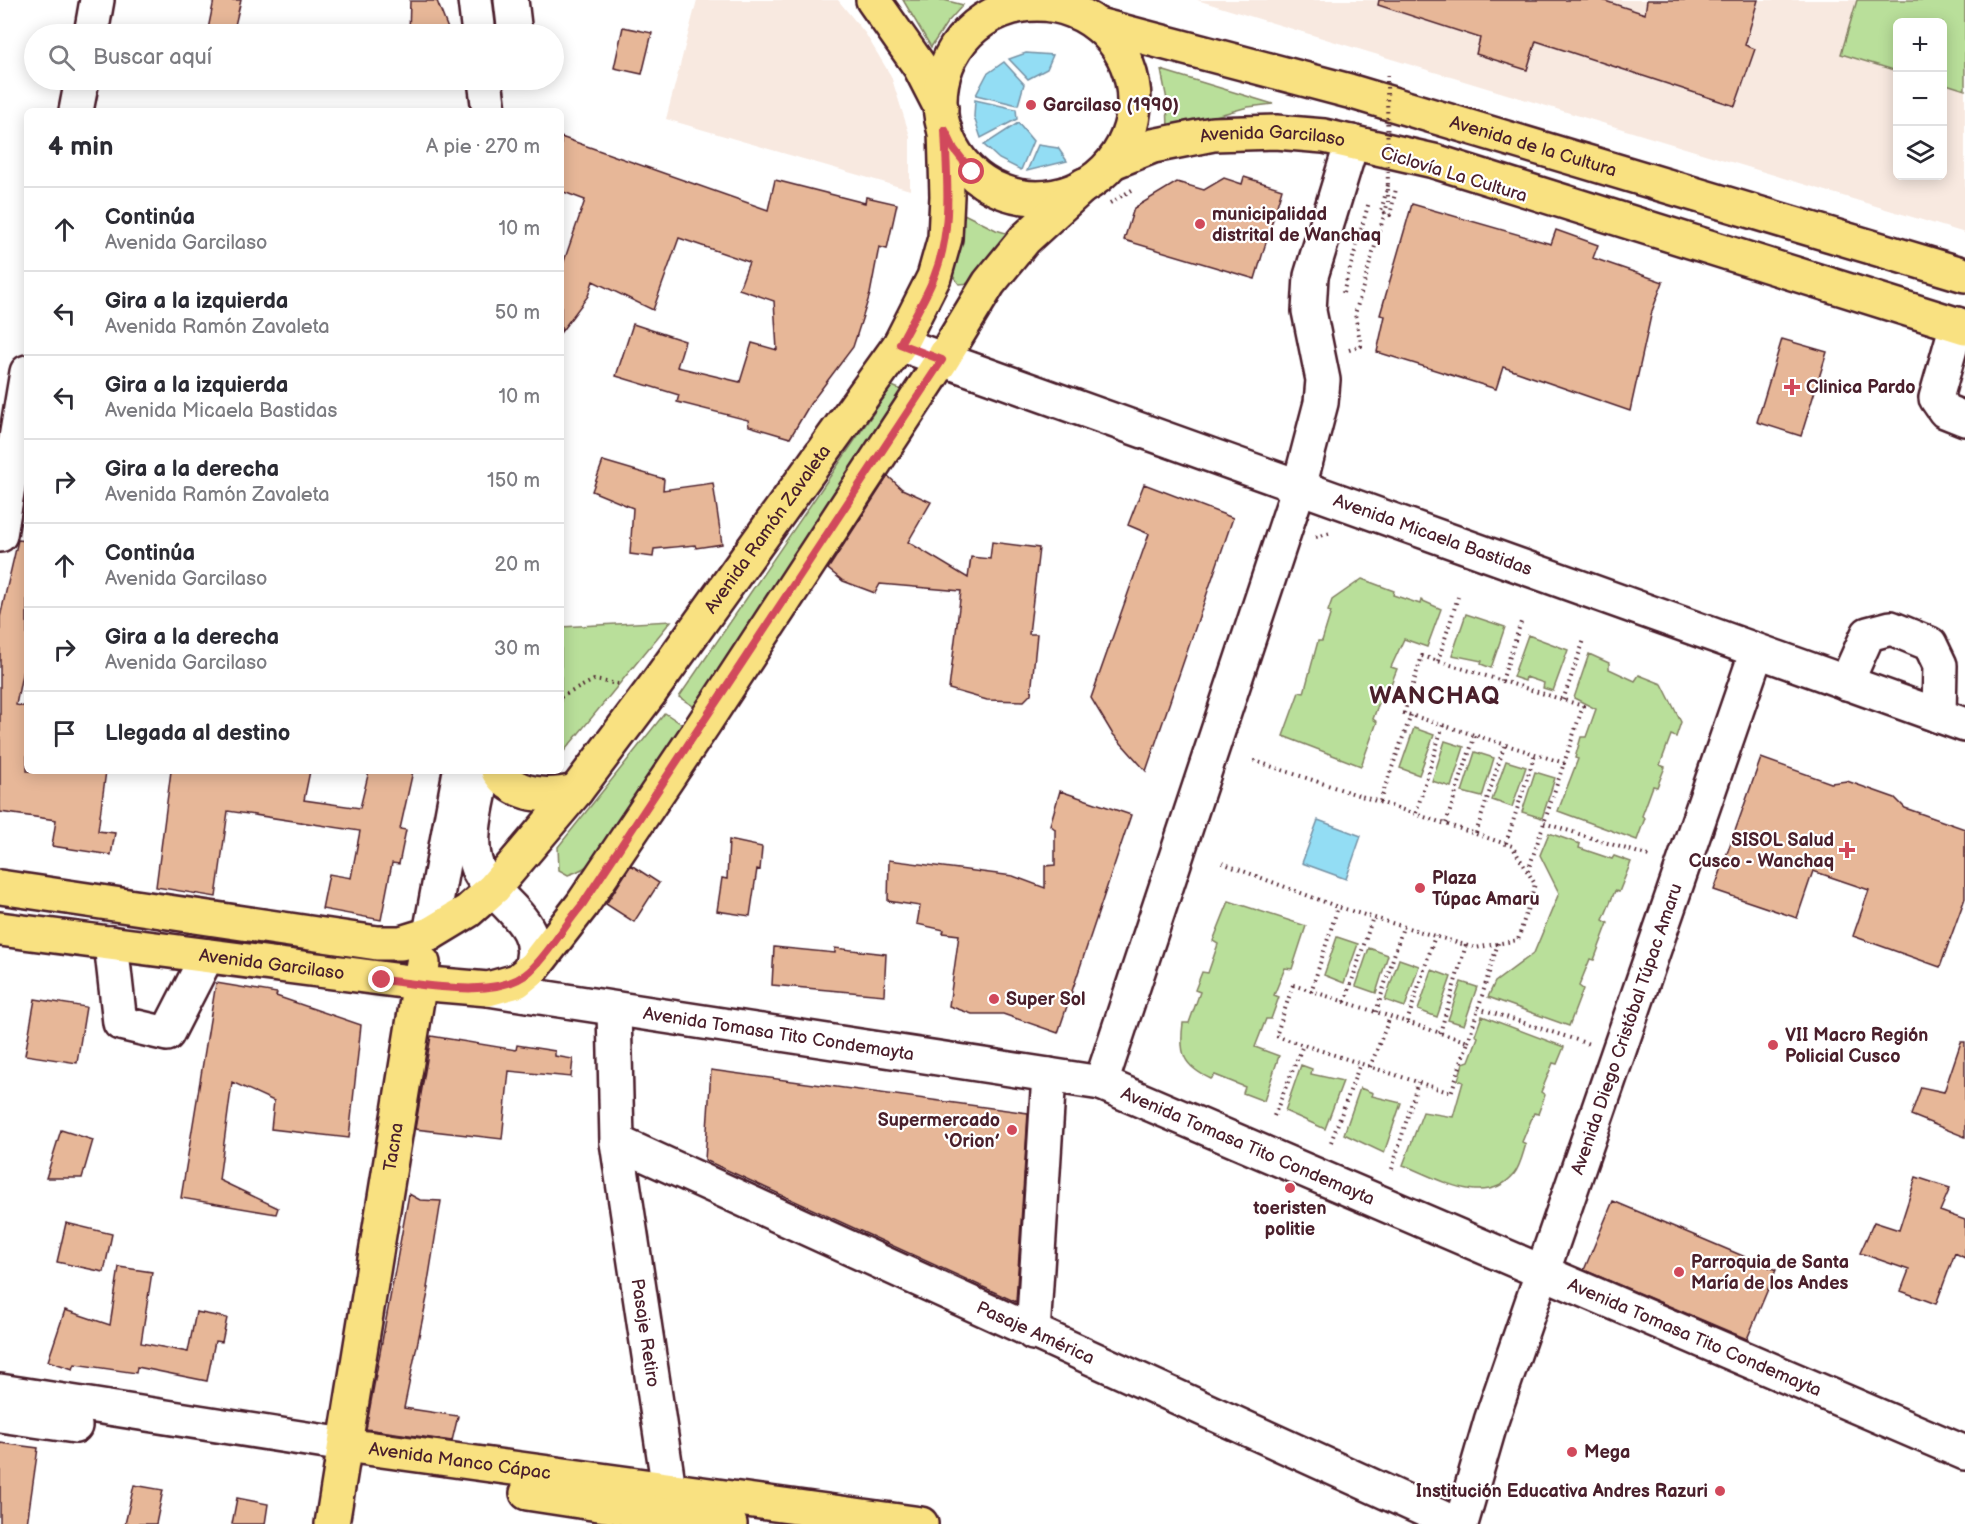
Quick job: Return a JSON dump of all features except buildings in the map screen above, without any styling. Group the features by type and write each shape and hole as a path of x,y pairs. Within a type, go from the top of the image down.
{"main road":[{"path":"873,0 920,67 943,119"},
{"name":"Avenida Garcilaso","path":"1019,2 1074,11 1098,25 1122,54 1130,73 1134,92 1130,131 1093,196 1034,197 1005,191 984,181 967,167 954,149 943,119 944,75 959,44 975,27 994,14 1019,2"},
{"name":"Avenida de la Cultura","path":"1098,25 1349,91 1965,275"},
{"name":"Avenida Ramón Zavaleta","path":"494,888 576,791 652,690 900,344 934,277 945,238 948,196 943,119"},
{"name":"Avenida Garcilaso","path":"1113,162 1163,143 1230,133 1298,132 1350,149 1434,161 1961,326"},
{"path":"942,360 1004,264 1025,239 1093,196"},
{"name":"Avenida Garcilaso","path":"0,929 418,983 488,989 516,981 529,972 582,905 942,360"},
{"path":"502,774 524,791 550,796 576,791"},
{"name":"Avenida Garcilaso","path":"0,887 377,944 400,942 440,929"},
{"path":"440,929 494,888"},
{"name":"Tacna","path":"332,1524 418,983 440,929"},
{"name":"Avenida Manco Cápac","path":"343,1455 673,1510 730,1524"},
{"name":"Avenida Manco Cápac","path":"673,1510 921,1524"}],"street":[{"path":"93,24 97,0"},
{"path":"475,0 478,24"},
{"path":"512,0 514,24"},
{"path":"77,108 80,90"},
{"path":"486,90 489,108"},
{"path":"1101,1083 1299,487 1321,403 1323,380 1309,311 1311,276 1350,149"},
{"path":"1961,326 1936,398 1945,411 1965,419"},
{"name":"Avenida Micaela Bastidas","path":"900,344 1952,721"},
{"path":"0,535 24,403"},
{"path":"1846,683 1868,634 1891,628 1930,644 1941,665 1952,721"},
{"name":"Avenida Diego Cristóbal Túpac Amaru","path":"1461,1524 1491,1421 1757,651"},
{"name":"Tacna","path":"440,929 460,774"},
{"path":"484,774 472,845 478,869 514,910 531,940 534,962 529,972"},
{"path":"111,944 120,1023 167,1034 207,956"},
{"name":"Avenida Tomasa Tito Condemayta","path":"488,989 1101,1083 1965,1453"},
{"name":"Pasaje Retiro","path":"614,1009 617,1142 673,1510"},
{"path":"1033,1333 1049,1075"},
{"name":"Pasaje América","path":"617,1142 1456,1524"},
{"name":"Avenida Manco Cápac","path":"0,1391 343,1455"},
{"name":"Avenida Manco Cápac","path":"0,1415 343,1455"}],"path":[{"path":"1345,342 1347,351 1360,346 1355,314 1388,202 1387,75"},
{"name":"Ciclovía La Cultura","path":"1350,149 1393,170"},
{"path":"1388,185 1381,212 1390,215 1396,189"},
{"path":"1093,196 1140,186"},
{"path":"1343,295 1370,194"},
{"path":"1307,540 1329,532 1339,535"},
{"path":"1438,661 1458,597"},
{"path":"1502,681 1522,619"},
{"path":"1563,700 1584,640"},
{"path":"1528,871 1564,763 1583,706 1422,656 1404,713 1564,763"},
{"path":"564,695 594,680 652,690"},
{"path":"1380,801 1411,715"},
{"path":"1416,813 1443,725"},
{"path":"1446,823 1475,735"},
{"path":"1476,833 1505,744"},
{"path":"1506,843 1535,754"},
{"path":"1222,863 1338,907 1475,948 1518,940 1534,884 1512,846 1252,760"},
{"path":"1544,823 1655,858"},
{"path":"1311,992 1338,907"},
{"path":"1345,1002 1373,917"},
{"path":"1376,1012 1403,927"},
{"path":"1407,1022 1436,936"},
{"path":"1468,1042 1293,985 1276,1036 1451,1093 1468,1042 1498,944"},
{"path":"1440,1033 1466,945"},
{"path":"1478,1008 1591,1045"},
{"path":"1370,1067 1390,1017"},
{"path":"1274,1116 1303,1045"},
{"path":"1331,1143 1360,1064"},
{"path":"1392,1169 1418,1082"}],"shaded area":[{"path":"697,0 838,0 865,33 891,76 910,136 910,190 666,119"},
{"path":"1197,0 1965,0 1965,233"}],"green space":[{"path":"903,0 944,0 963,5 946,24 931,47"},
{"path":"1857,0 1965,0 1965,90 1947,84 1947,18 1893,18 1893,70 1841,54"},
{"path":"1161,70 1273,104 1248,107 1168,129 1167,100"},
{"path":"962,213 996,230 1016,236 972,283 959,284 953,276"},
{"path":"892,386 912,394 696,708 679,697"},
{"path":"1362,579 1394,591 1393,595 1420,604 1421,600 1441,609 1427,647 1404,639 1391,667 1397,669 1389,689 1384,689 1373,719 1377,722 1361,766 1283,736 1299,692 1304,693 1318,641 1322,641 1331,612 1328,611 1332,600"},
{"path":"1466,614 1505,627 1491,668 1481,664 1482,661 1452,655"},
{"path":"671,621 564,751 564,627"},
{"path":"1528,635 1568,650 1553,691 1543,688 1544,683 1526,677 1525,681 1513,677"},
{"path":"1589,654 1609,663 1609,669 1635,681 1639,675 1662,684 1681,722 1676,737 1671,735 1660,765 1665,767 1657,787 1653,786 1642,816 1645,818 1637,840 1558,811 1578,759 1575,758 1581,737 1586,737 1596,709 1574,698"},
{"path":"665,713 683,725 602,850 593,861 576,872 568,875 559,870 558,847"},
{"path":"1414,728 1434,735 1419,775 1400,768"},
{"path":"1445,741 1464,747 1451,787 1432,781"},
{"path":"1475,752 1494,758 1482,797 1462,792"},
{"path":"1506,761 1526,767 1512,807 1492,800"},
{"path":"1535,772 1555,778 1542,818 1522,812"},
{"path":"1549,833 1580,844 1579,848 1612,859 1614,856 1631,862 1619,892 1615,891 1603,920 1608,923 1594,960 1590,959 1579,986 1583,989 1569,1026 1488,997 1495,982 1534,953 1559,893 1540,855"},
{"path":"1229,901 1306,926 1292,969 1285,968 1274,995 1279,997 1271,1019 1266,1019 1255,1047 1279,1056 1264,1101 1243,1093 1245,1087 1215,1075 1211,1079 1202,1074 1189,1064 1183,1051 1183,1023 1189,1023 1200,992 1195,990 1202,972 1208,973 1218,944 1213,941"},
{"path":"1337,937 1358,944 1344,983 1324,975"},
{"path":"1369,948 1388,955 1376,993 1356,986"},
{"path":"1399,959 1419,966 1405,1007 1385,1000"},
{"path":"1432,970 1451,977 1437,1017 1418,1010"},
{"path":"1461,982 1477,987 1464,1025 1448,1020"},
{"path":"1482,1016 1564,1047 1557,1064 1553,1063 1541,1092 1545,1095 1538,1114 1534,1113 1522,1142 1526,1144 1516,1171 1502,1184 1489,1189 1475,1190 1445,1183 1403,1165 1423,1112 1453,1117 1463,1082 1458,1080 1463,1063 1469,1061 1478,1037 1475,1035"},
{"path":"1301,1065 1312,1069 1311,1074 1343,1081 1325,1129 1285,1111"},
{"path":"1360,1088 1373,1093 1372,1096 1401,1103 1384,1153 1344,1134"}],"water":[{"path":"1026,53 1053,55 1047,69 1028,79 1009,59"},
{"path":"1004,62 1024,84 1018,105 976,95 987,74"},
{"path":"975,100 1016,109 1017,119 981,138 974,117"},
{"path":"1018,123 1033,141 1021,170 999,159 984,145"},
{"path":"1038,145 1058,148 1067,161 1027,171"},
{"path":"1318,820 1361,836 1346,879 1302,863"}],"place":[{"name":"Garcilaso (1990)","path":"1031,105"},
{"name":"municipalidad distrital de Wanchaq","path":"1200,224"},
{"name":"Clinica Pardo","path":"1792,387"},
{"name":"SISOL Salud Cusco - Wanchaq","path":"1847,850"},
{"name":"Plaza Túpac Amaru","path":"1420,888"},
{"name":"Super Sol","path":"994,999"},
{"name":"VII Macro Región Policial Cusco","path":"1773,1045"},
{"name":"Supermercado ‘Orion’","path":"1012,1130"},
{"name":"toeristen politie","path":"1290,1188"},
{"name":"Parroquia de Santa María de los Andes","path":"1679,1272"},
{"name":"Mega","path":"1572,1452"},
{"name":"Institución Educativa Andres Razuri","path":"1720,1491"}],"district":[{"name":"WANCHAQ","path":"1435,696"}],"route":[{"path":"382,980 488,989 516,981 534,967 582,905 942,360 900,344 934,277 945,238 948,196 945,130 950,143 972,172"}]}
